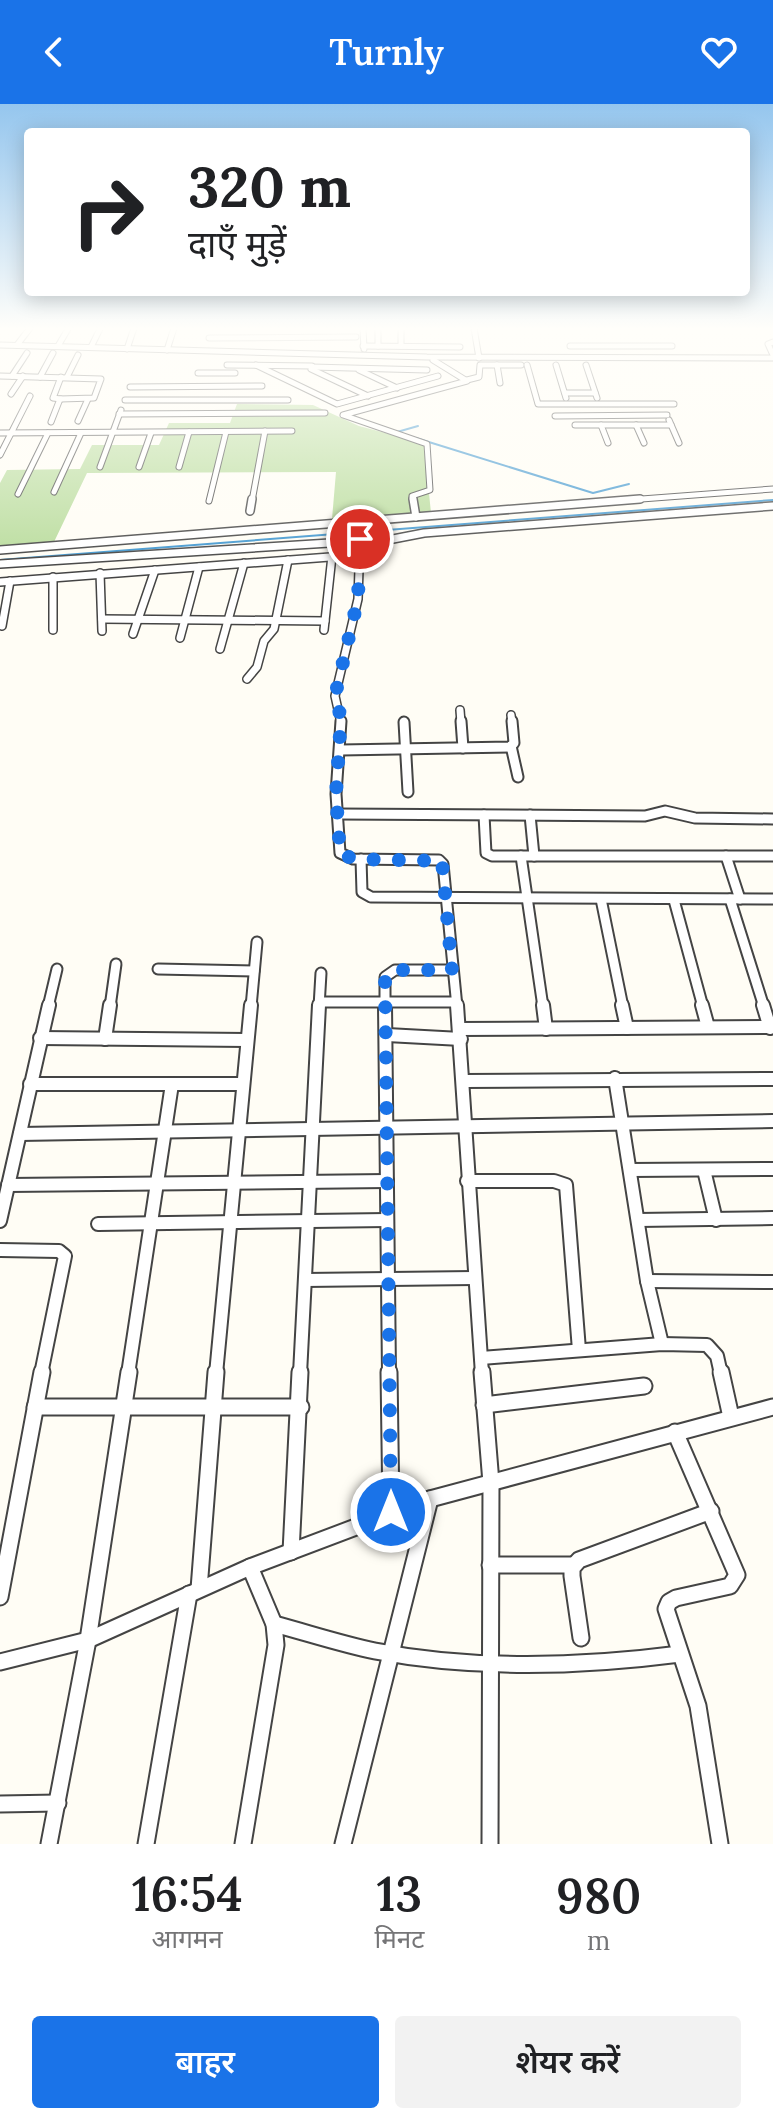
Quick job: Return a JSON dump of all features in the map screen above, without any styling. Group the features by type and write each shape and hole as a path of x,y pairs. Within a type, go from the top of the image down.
{"street":[{"path":"0,455 23,409"},
{"path":"51,422 57,409"},
{"path":"78,421 83,409"},
{"path":"100,467 121,409"},
{"path":"364,409 343,415 427,444 430,490 412,496 416,517"},
{"path":"569,409 571,416"},
{"path":"664,409 679,443"},
{"path":"119,414 325,413"},
{"path":"555,416 667,415"},
{"path":"575,425 671,425"},
{"path":"601,425 608,443"},
{"path":"636,425 644,443"},
{"path":"250,511 265,431"},
{"path":"0,433 292,431"},
{"path":"179,467 189,432"},
{"path":"209,502 226,432"},
{"path":"18,494 48,433"},
{"path":"54,492 81,433"},
{"path":"139,467 151,433"},
{"path":"0,550 773,489"},
{"path":"0,564 397,539 424,533 740,511 773,506"},
{"path":"360,539 358,599 335,696 341,714 337,814 340,853 346,858 439,860 443,864 464,1081 467,1181 491,1483 490,1844"},
{"path":"102,619 276,620 324,626 332,556"},
{"path":"0,582 343,556"},
{"path":"247,679 257,667 264,641 274,629 288,560"},
{"path":"220,649 244,563"},
{"path":"180,638 199,567"},
{"path":"133,634 155,570"},
{"path":"100,573 102,631"},
{"path":"53,577 53,630"},
{"path":"2,626 10,581"},
{"path":"460,710 463,748"},
{"path":"511,715 514,743 511,746"},
{"path":"404,722 408,792"},
{"path":"341,750 511,746"},
{"path":"511,746 518,777"},
{"path":"337,814 645,816 665,811 695,818 772,821"},
{"path":"484,815 487,854 773,856"},
{"path":"530,815 534,856"},
{"path":"521,856 546,1029"},
{"path":"387,1035 546,1029 771,1028 726,856"},
{"path":"361,859 362,892 367,896 447,899 773,899"},
{"path":"601,899 627,1028"},
{"path":"674,900 708,1027"},
{"path":"146,1844 194,1591 257,942"},
{"path":"105,1039 116,964"},
{"path":"0,1221 57,969"},
{"path":"158,969 254,971"},
{"path":"391,1512 385,977 389,971 452,970"},
{"path":"291,1552 322,1002 321,973"},
{"path":"322,1002 456,1002"},
{"path":"40,1038 247,1040"},
{"path":"615,1078 647,1281 662,1344"},
{"path":"464,1081 773,1079"},
{"path":"30,1084 243,1084"},
{"path":"49,1844 88,1640 172,1084"},
{"path":"20,1134 773,1121"},
{"path":"630,1170 773,1169"},
{"path":"704,1170 716,1220"},
{"path":"8,1185 387,1181"},
{"path":"467,1181 554,1181 566,1185 579,1350"},
{"path":"638,1220 773,1218"},
{"path":"98,1224 387,1220"},
{"path":"0,1250 65,1253 0,1597"},
{"path":"305,1280 474,1278"},
{"path":"647,1281 773,1282"},
{"path":"481,1358 662,1344 711,1347 717,1356 731,1417"},
{"path":"484,1405 644,1386"},
{"path":"35,1407 301,1407"},
{"path":"0,1662 88,1640 250,1567 430,1499 773,1407"},
{"path":"675,1432 736,1568 735,1581 730,1586 676,1598 669,1602 666,1615 705,1741 720,1844"},
{"path":"343,1844 430,1499"},
{"path":"581,1638 572,1576 574,1565 579,1560 711,1511"},
{"path":"490,1565 574,1565"},
{"path":"243,1844 276,1645 274,1624 250,1567"},
{"path":"274,1624 391,1654 489,1662 591,1665 680,1654"},
{"path":"0,1804 58,1803"}],"green space":[{"path":"235,409 322,409 359,426 424,443 431,513 332,519 336,472 87,473 54,542 0,546 0,483 7,470 80,469 92,445 159,445 169,423 230,423"}],"waterway":[{"path":"397,432 418,426"},
{"path":"416,438 593,493 629,484"},
{"path":"0,560 773,500"}],"route":[{"path":"360,539 358,599 335,696 341,718 336,794 340,853 353,859 442,861 452,970 395,970 387,972 385,977 391,1512"}]}
